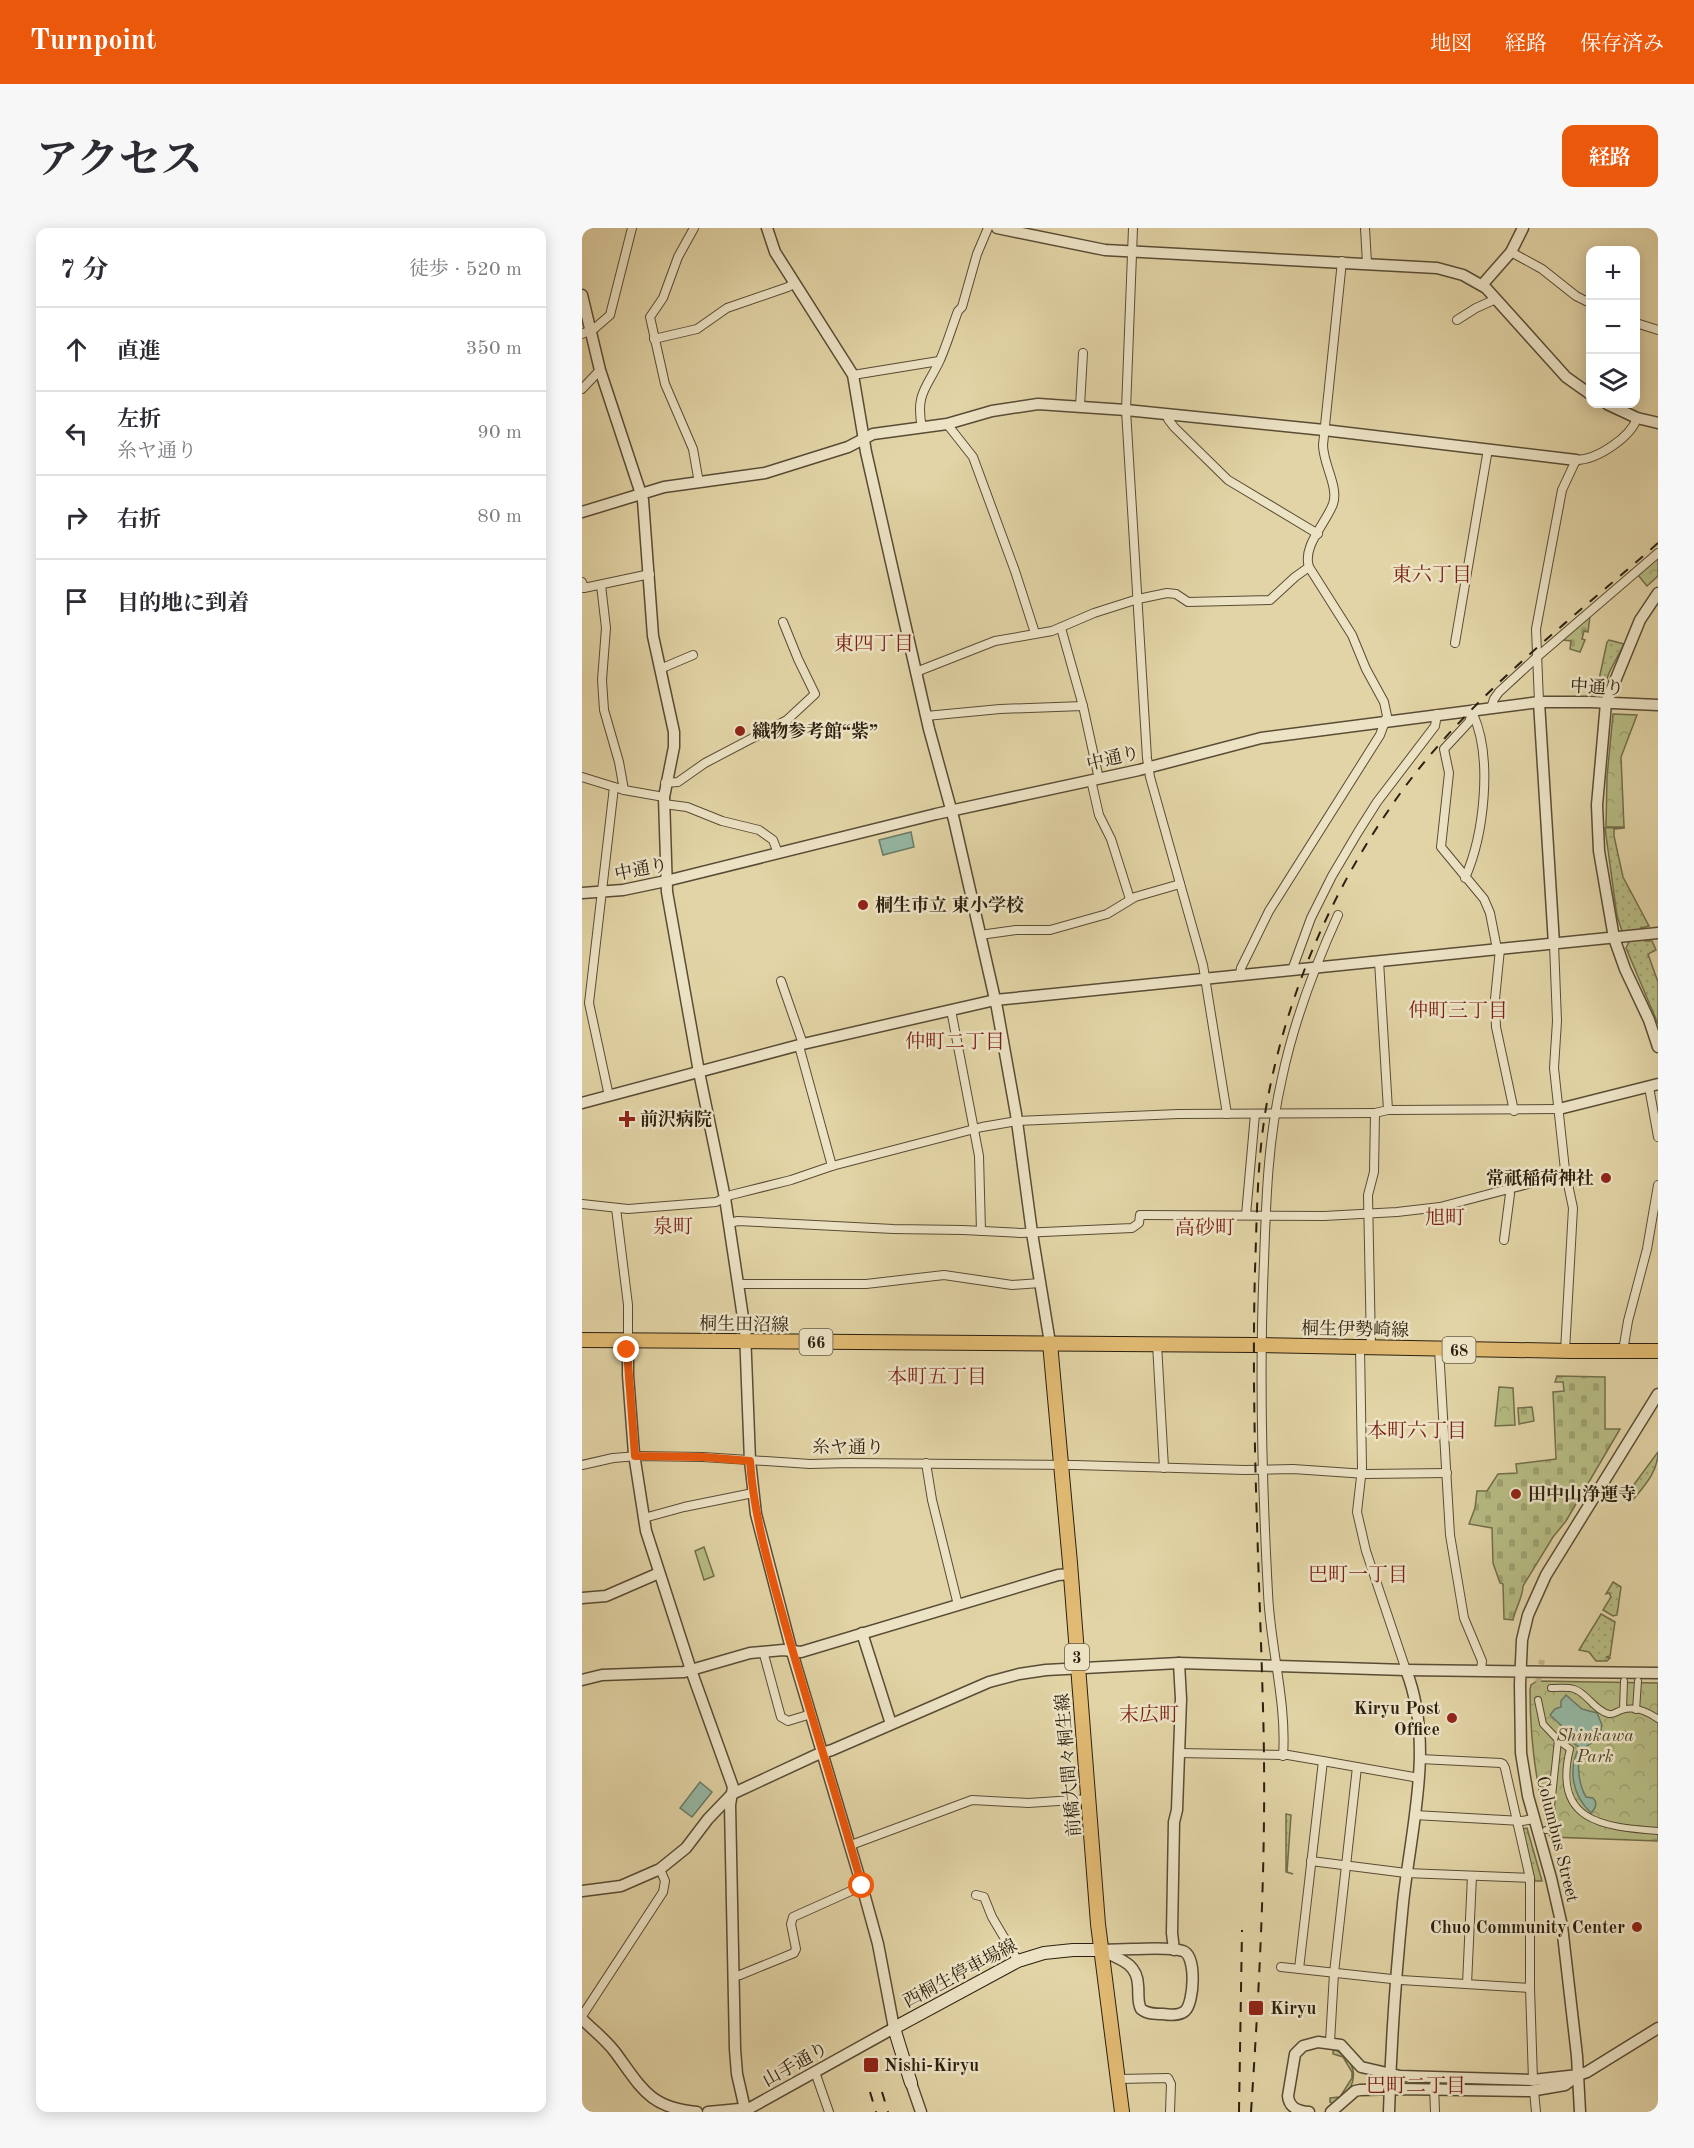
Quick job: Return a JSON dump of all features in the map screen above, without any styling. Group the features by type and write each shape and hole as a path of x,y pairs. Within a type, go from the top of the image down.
{"main road":[{"name":"桐生田沼線","path":"582,1340 1050,1343"},
{"name":"桐生伊勢崎線","path":"1050,1343 1658,1351"},
{"name":"前橋大間々桐生線","path":"1050,1343 1101,1950 1122,2112"},
{"name":"西桐生停車場線","path":"911,2083 894,2028 1017,1961 1044,1953 1101,1950"}],"street":[{"path":"586,332 610,315 612,311 632,228"},
{"path":"694,228 674,266 663,298 650,317 665,384 693,449 699,483"},
{"path":"767,228 775,252 853,375 863,439 926,716 951,811 995,1000 1017,1121 1050,1343"},
{"path":"922,428 920,409 924,387 939,361 958,310 962,307 977,254 988,228"},
{"path":"997,228 1100,249 1342,261 1463,275 1482,285 1566,377 1586,391"},
{"path":"1132,228 1126,410 1148,767 1206,977 1227,1114"},
{"path":"1365,228 1367,263"},
{"path":"1482,285 1511,252 1524,228"},
{"path":"1511,252 1542,269 1576,296 1586,301"},
{"path":"1240,974 1240,968 1269,911 1380,735 1386,721 1384,702 1366,669 1352,635 1309,567 1308,554 1331,509 1335,496 1323,453 1342,261"},
{"path":"654,339 697,329 727,308 795,283"},
{"path":"582,295 586,332 642,492 650,574 652,625 674,732 674,747 665,783 664,801 666,881 699,1072 725,1198 738,1284 745,1342 750,1461 759,1528 792,1652 878,1944 894,2028"},
{"path":"1457,320 1496,299"},
{"path":"1640,325 1658,330"},
{"path":"1080,406 1083,353"},
{"path":"853,375 939,361"},
{"path":"582,389 600,370"},
{"path":"582,512 664,487 762,474 848,447 873,434 922,428 1027,404 1050,403 1324,430 1576,460 1593,457 1618,440 1631,430 1637,418"},
{"path":"1616,408 1637,418 1658,423"},
{"path":"1167,414 1174,427 1228,480 1318,534"},
{"path":"947,423 973,457 1035,633"},
{"path":"1455,644 1488,449"},
{"path":"1565,1351 1573,1218 1553,1062 1557,1021 1554,944 1536,630 1562,490 1576,460"},
{"path":"1491,708 1499,692 1658,553"},
{"path":"916,672 995,641 1061,628 1138,599 1167,593 1176,594 1188,602 1270,600 1309,567"},
{"path":"582,582 584,588 650,574"},
{"path":"601,585 606,628 602,680 604,710 619,762 624,790"},
{"path":"1658,593 1640,620 1606,703 1598,778 1597,819 1599,851 1625,969 1649,1020 1658,1047"},
{"path":"665,783 678,782 705,763 788,720 815,694 783,622"},
{"path":"1061,628 1083,705 1099,815 1111,839 1130,899"},
{"path":"660,669 693,655"},
{"name":"中通り","path":"582,893 666,881 1261,738 1539,702 1658,705"},
{"path":"926,716 1000,709 1083,705"},
{"path":"1474,712 1444,749 1449,773 1440,844 1443,851 1484,899 1488,907 1498,949 1496,1027 1514,1111"},
{"path":"1466,878 1475,855 1485,774 1484,753 1474,712"},
{"path":"1292,970 1311,918 1332,876 1377,802 1435,726 1437,714"},
{"path":"582,777 687,807 722,821 759,830 772,840 778,853"},
{"path":"609,1096 589,1003 600,892 614,787"},
{"path":"980,935 1016,930 1050,930 1107,914 1126,904 1130,899 1180,884"},
{"path":"1283,1756 1268,1594 1263,1470 1261,1345 1265,1215 1275,1114 1287,1059 1315,968 1338,915"},
{"path":"582,1103 801,1045 995,1000 1658,933"},
{"path":"1379,962 1388,1110"},
{"path":"781,981 801,1045 832,1166"},
{"path":"951,1010 980,1165 981,1231"},
{"path":"582,1204 616,1208 716,1202 832,1166 974,1129 1017,1121 1116,1116 1559,1109 1653,1085 1658,1137"},
{"path":"1376,1113 1374,1172 1368,1195 1361,1473 1357,1506 1366,1551 1412,1684 1420,1728 1419,1778 1395,1980 1389,2112"},
{"path":"1246,1215 1255,1114"},
{"path":"729,1222 893,1230 1032,1233 1132,1228 1139,1223 1140,1215 1368,1215 1440,1207 1509,1187 1566,1174"},
{"path":"1623,1351 1628,1321 1647,1249 1658,1185"},
{"path":"1504,1240 1509,1187"},
{"path":"616,1208 628,1305 628,1375 635,1456 644,1518 659,1573 691,1670 731,1780 736,2065 745,2111"},
{"path":"738,1284 866,1284 944,1275 1012,1285 1040,1283"},
{"path":"1157,1344 1164,1468"},
{"path":"1439,1349 1448,1473 1449,1531 1464,1618 1482,1661 1481,1671"},
{"name":"Columbus Street","path":"1580,2112 1563,1935 1551,1878 1524,1777 1521,1753 1520,1671 1523,1631 1538,1590 1658,1394"},
{"name":"糸ヤ通り","path":"582,1465 635,1456 703,1457 810,1464 926,1463 1263,1470 1293,1468 1361,1473 1448,1473"},
{"path":"926,1463 932,1500 958,1605"},
{"path":"644,1518 675,1509 753,1493"},
{"path":"582,1598 606,1596 659,1573"},
{"path":"582,1680 602,1675 673,1673 763,1651 801,1652 1058,1575 1071,1574"},
{"path":"862,1633 891,1724"},
{"path":"763,1651 781,1717 788,1721 811,1714"},
{"path":"582,1892 621,1886 660,1869 679,1854 732,1794 743,1787 1008,1676 1078,1668 1179,1663 1406,1670 1658,1673"},
{"path":"1174,1950 1173,1876 1181,1690 1179,1663"},
{"path":"1623,1709 1624,1681"},
{"path":"1636,1710 1638,1681"},
{"path":"1551,1688 1572,1688 1608,1714 1614,1714 1623,1709 1636,1710 1658,1719"},
{"path":"1538,1700 1543,1724 1570,1749 1566,1776 1571,1797 1579,1811 1595,1821 1610,1826 1658,1831"},
{"path":"1546,1830 1549,1832 1556,1830 1551,1806 1558,1740"},
{"path":"1179,1753 1283,1756 1419,1778"},
{"path":"1420,1759 1503,1764 1530,1878 1530,1988 1536,2112"},
{"path":"1299,1969 1323,1761"},
{"path":"1330,2042 1334,1973 1357,1767"},
{"path":"850,1845 972,1800 1028,1803 1089,1799"},
{"path":"1414,1815 1517,1821 1534,1819"},
{"path":"1311,1861 1406,1873 1530,1878"},
{"path":"660,1869 665,1881 663,1892 582,2018 611,2047 635,2081 649,2096 669,2106 697,2112"},
{"path":"1467,1984 1472,1876"},
{"path":"734,1976 794,1953 796,1949 791,1924 794,1917 862,1886"},
{"path":"976,1895 984,1897 992,1917 1017,1961"},
{"path":"1101,1950 1174,1950 1186,1953 1191,1959 1191,1997 1185,2011 1171,2015 1143,2011 1139,2004 1138,1979 1134,1969 1128,1962 1101,1950"},
{"path":"1281,1967 1395,1980 1530,1988"},
{"name":"山手通り","path":"708,2112 745,2111 894,2028"},
{"path":"1331,2112 1355,2091 1434,2084 1533,2085 1578,2075 1597,2068 1658,2028"},
{"path":"1309,2112 1296,2109 1288,2098 1293,2059 1297,2050 1302,2046 1318,2042 1341,2044 1361,2067 1434,2084"},
{"path":"815,2072 829,2112"},
{"path":"1118,2079 1168,2078 1171,2084 1170,2112"},
{"path":"911,2083 921,2112"},
{"path":"1434,2084 1435,2112"}],"green space":[{"path":"1658,558 1658,576 1647,586 1638,575"},
{"path":"1590,616 1588,632 1584,631 1582,639 1585,640 1580,652 1570,649 1571,641 1563,640"},
{"path":"1609,640 1624,644 1603,690 1597,689 1607,642"},
{"path":"1613,714 1637,715 1621,757 1624,827 1606,827 1607,777"},
{"path":"1624,827 1614,829 1614,836 1623,877 1649,926 1641,928 1645,941 1652,941 1656,950 1648,954 1658,982 1658,1024 1626,948 1629,942 1627,931 1622,931 1617,916 1605,828"},
{"path":"1557,1376 1605,1377 1605,1429 1620,1429 1566,1521 1553,1537 1523,1586 1513,1620 1504,1619 1503,1584 1500,1583 1493,1563 1492,1528 1469,1524 1475,1508 1477,1491 1487,1491 1498,1474 1517,1473 1516,1464 1556,1459 1553,1392 1564,1391 1563,1382 1555,1382"},
{"path":"1499,1387 1513,1388 1515,1425 1495,1426"},
{"path":"1532,1407 1534,1421 1519,1424 1518,1408"},
{"path":"1658,1452 1656,1466 1646,1484 1632,1501 1624,1498"},
{"path":"704,1547 714,1576 704,1580 695,1551"},
{"path":"1613,1582 1621,1587 1617,1615 1613,1616 1603,1610 1611,1597 1609,1593 1606,1594"},
{"path":"1601,1614 1615,1622 1610,1656 1606,1657 1610,1658 1607,1661 1596,1661 1589,1652 1579,1650"},
{"name":"Shinkawa Park","path":"1537,1681 1658,1683 1658,1841 1550,1837 1541,1801 1531,1728 1530,1690 1531,1685"},
{"path":"1286,1814 1291,1815 1287,1872 1293,1874 1286,1872"},
{"path":"1527,1828 1542,1881 1535,1881 1522,1829"},
{"path":"1336,2050 1350,2063 1353,2070 1353,2077 1348,2091 1334,2104 1330,2102 1330,2098 1340,2097 1352,2078 1352,2072 1343,2057 1333,2054"}],"shaded area":[{"path":"911,832 914,847 883,855 879,840"},
{"path":"1566,1695 1582,1709 1597,1713 1602,1725 1599,1738 1583,1750 1579,1763 1583,1792 1586,1797 1593,1798 1596,1802 1591,1813 1580,1798 1574,1782 1574,1764 1579,1747 1570,1741 1565,1729 1550,1715 1555,1709 1561,1707 1561,1701"},
{"path":"700,1782 712,1792 692,1817 680,1808"}],"tunnel":[{"path":"1538,1700 1537,1688 1542,1660"}],"railway":[{"path":"1251,2112 1260,1961 1264,1809 1255,1435 1255,1270 1261,1148 1274,1068 1297,989 1312,951 1347,878 1390,808 1418,770 1481,700 1515,667 1658,543"},
{"path":"1239,2112 1242,1930"},
{"path":"870,2092 876,2112"},
{"path":"882,2092 888,2112"}],"place":[{"name":"織物参考館“紫”","path":"740,731"},
{"name":"桐生市立 東小学校","path":"863,905"},
{"name":"前沢病院","path":"627,1119"},
{"name":"常祇稲荷神社","path":"1606,1178"},
{"name":"田中山浄運寺","path":"1516,1494"},
{"name":"Kiryu Post Office","path":"1452,1718"},
{"name":"Chuo Community Center","path":"1637,1927"},
{"name":"Kiryu","path":"1256,2008"},
{"name":"Nishi-Kiryu","path":"871,2065"}],"district":[{"name":"東六丁目","path":"1432,574"},
{"name":"東四丁目","path":"874,643"},
{"name":"仲町三丁目","path":"1458,1010"},
{"name":"仲町二丁目","path":"955,1041"},
{"name":"旭町","path":"1445,1217"},
{"name":"泉町","path":"673,1226"},
{"name":"高砂町","path":"1205,1227"},
{"name":"本町五丁目","path":"937,1376"},
{"name":"本町六丁目","path":"1417,1430"},
{"name":"巴町一丁目","path":"1358,1574"},
{"name":"末広町","path":"1149,1714"},
{"name":"巴町二丁目","path":"1416,2085"}],"route":[{"path":"627,1350 635,1456 703,1457 750,1461 752,1490 763,1545 792,1652 862,1886"}]}
